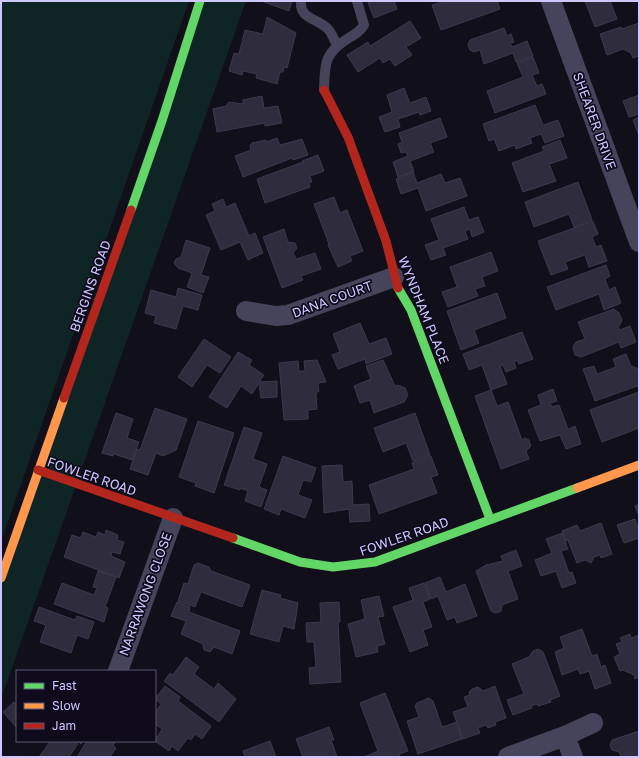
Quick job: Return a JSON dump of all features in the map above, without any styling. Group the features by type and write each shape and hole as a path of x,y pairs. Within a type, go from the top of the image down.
{"street":[{"name":"BERGINS ROAD","path":"1,578 162,121 200,1"},
{"name":"SHEARER DRIVE","path":"551,1 639,242"},
{"name":"WYNDHAM PLACE","path":"324,90 348,136 386,241 394,277 401,295 411,310 490,519"},
{"name":"DANA COURT","path":"246,311 276,316 288,315 394,277"},
{"name":"FOWLER ROAD","path":"38,470 300,562 333,567 375,562 639,466"},
{"name":"NARRAWONG CLOSE","path":"118,670 173,518"},
{"path":"508,757 565,736 593,723"},
{"path":"565,736 573,757"}],"lane":[{"path":"301,1 300,8 304,15 327,27 337,46"},
{"path":"324,90 326,61 328,56 337,46 358,32 364,25 357,1"}],"green space":[{"path":"1,1 189,1 1,542"},
{"path":"197,1 246,1 1,699 1,578"}],"building":[{"path":"261,1 292,1 289,11"},
{"path":"374,1 394,1 397,9 374,18 368,3"},
{"path":"445,1 497,1 500,9 441,30 432,5"},
{"path":"585,1 610,1 617,19 595,27"},
{"path":"267,17 296,33 287,68 284,67 283,72 280,72 277,84 256,78 257,74 243,71 242,75 229,71 234,53 239,54 245,30 263,34"},
{"path":"410,21 421,38 406,47 412,55 395,66 390,59 383,63 380,58 358,72 347,55 368,42 370,46"},
{"path":"639,23 639,56 633,58 631,53 623,49 607,55 600,34"},
{"path":"504,28 507,36 511,34 514,42 510,43 512,47 527,41 533,56 516,62 513,53 484,64 480,50 474,52 470,50 468,45 470,40"},
{"path":"533,57 539,73 532,75 537,86 542,84 546,94 495,113 487,91 523,77 517,63"},
{"path":"404,88 410,103 426,97 431,111 420,115 419,112 398,119 400,127 385,132 379,117 392,112 387,95"},
{"path":"639,95 639,114 629,117 623,101"},
{"path":"262,96 264,108 278,106 282,123 265,126 265,123 217,132 213,109 226,106 229,102 243,104 243,100"},
{"path":"535,105 543,125 558,120 564,136 545,143 541,134 530,138 532,143 516,149 515,145 499,151 494,139 489,141 483,124"},
{"path":"639,117 639,133 638,133 633,120"},
{"path":"440,118 447,137 430,143 434,152 410,161 414,171 398,177 393,162 408,156 406,152 401,153 398,144 402,142 399,133"},
{"path":"277,138 280,145 302,139 308,155 293,160 292,158 243,177 235,156 251,150 250,146 252,143 266,140 267,142"},
{"path":"560,140 567,158 549,164 556,181 523,192 512,163 544,151 542,147"},
{"path":"318,155 324,171 310,176 312,182 309,183 310,187 265,203 257,179"},
{"path":"413,172 417,183 441,174 445,183 460,178 467,196 426,211 418,188 401,194 396,179"},
{"path":"578,182 592,220 574,227 569,214 534,227 525,202"},
{"path":"334,197 340,213 347,210 363,251 350,256 352,261 338,267 328,245 329,244 314,204"},
{"path":"223,199 226,207 235,203 249,236 255,233 263,253 248,260 240,242 221,250 206,215 215,211 212,204"},
{"path":"464,207 469,220 478,217 484,232 472,237 470,229 465,231 468,239 443,248 446,255 431,260 425,245 439,240 431,219"},
{"path":"593,221 598,234 592,237 596,247 601,245 607,261 589,267 585,255 565,262 568,269 551,275 538,241"},
{"path":"284,229 288,242 295,243 297,248 293,253 296,259 315,253 321,269 301,276 303,280 282,288 263,237"},
{"path":"186,240 210,248 201,275 209,277 203,293 187,287 192,273 178,268 174,263 176,259 181,257"},
{"path":"491,252 498,271 482,277 485,286 475,289 478,296 448,307 442,292 457,287 450,267"},
{"path":"606,265 610,276 605,279 609,290 615,287 621,303 604,310 599,294 556,310 547,287"},
{"path":"178,288 202,295 198,310 183,306 176,329 154,323 156,316 145,313 151,290 176,297"},
{"path":"497,293 506,318 474,330 479,343 461,350 447,311"},
{"path":"614,309 619,313 622,320 618,326 620,330 630,326 636,342 621,348 619,342 581,357 575,355 573,347 576,342 585,339 578,322"},
{"path":"360,323 369,344 386,338 392,354 366,364 365,359 338,369 332,355 340,352 333,334"},
{"path":"522,332 533,359 519,364 517,360 514,362 516,368 506,372 503,365 500,366 507,384 491,390 482,365 469,370 463,354"},
{"path":"204,339 231,357 220,373 207,365 192,387 178,377"},
{"path":"238,352 252,360 249,365 264,375 260,381 261,382 277,381 277,397 261,398 259,383 252,394 241,386 227,408 209,397"},
{"path":"626,354 631,366 639,369 639,388 637,386 595,401 583,369 594,366 597,374 616,367 613,359"},
{"path":"317,360 326,382 318,383 319,391 316,393 317,409 308,410 308,419 284,420 279,363 298,361 299,371 305,371 304,361"},
{"path":"383,360 395,386 398,385 405,388 408,395 404,402 374,413 370,400 360,403 354,386 371,379 366,366"},
{"path":"553,389 557,401 550,403 552,407 559,405 568,429 575,426 581,444 566,449 560,435 540,441 528,410 541,405 538,395"},
{"path":"491,390 497,406 508,402 522,440 525,438 529,440 531,446 526,451 529,459 501,469 475,396"},
{"path":"639,392 639,428 602,442 590,410"},
{"path":"155,408 187,419 176,450 163,456 156,453 148,475 130,469 137,449 140,450"},
{"path":"116,413 133,419 127,438 139,442 132,460 114,454 113,456 102,453"},
{"path":"415,413 430,455 413,461 406,443 383,452 374,428"},
{"path":"198,421 234,433 214,493 195,486 196,483 179,477"},
{"path":"244,427 262,433 253,459 267,464 259,487 267,490 261,507 245,501 248,491 224,485"},
{"path":"283,456 316,468 311,482 303,480 298,495 312,500 305,518 281,509 279,515 264,509"},
{"path":"431,456 438,475 431,477 437,493 379,514 369,485 414,469 412,463"},
{"path":"342,465 343,482 352,481 353,505 369,504 370,521 350,522 349,509 324,513 322,466"},
{"path":"639,504 639,516 635,506"},
{"path":"635,519 639,530 639,538 624,543 617,525"},
{"path":"601,523 612,554 601,558 600,555 594,557 591,563 585,560 577,563 568,540 566,541 562,531 577,525 580,531"},
{"path":"106,530 118,535 117,540 124,542 120,554 112,552 111,556 125,562 119,578 64,557 72,535 81,538 83,532 96,537 98,532 105,535"},
{"path":"562,533 568,549 561,551 569,573 572,572 576,583 562,588 556,571 541,576 535,560 552,553 546,539"},
{"path":"516,550 522,566 508,571 518,599 502,605 501,611 496,613 491,611 476,571 486,565 503,561 501,556"},
{"path":"198,563 209,567 211,571 250,585 242,607 201,592 195,607 178,601 184,583 188,584 194,565"},
{"path":"98,571 116,577 105,607 108,608 104,622 54,604 62,583 94,595 97,588 93,587"},
{"path":"440,577 446,592 465,584 477,616 457,623 455,617 447,620 438,596 431,599 425,583"},
{"path":"424,583 430,599 423,602 432,627 423,630 428,645 410,652 393,607 413,600 409,588"},
{"path":"262,590 281,595 280,598 298,603 294,629 283,626 279,642 250,634"},
{"path":"379,596 384,616 378,617 385,644 377,646 378,652 356,657 348,624 365,619 361,600"},
{"path":"177,602 190,607 189,612 240,631 232,654 214,647 210,652 204,650 203,644 181,634 186,621 171,616"},
{"path":"339,602 340,622 338,622 341,682 310,684 309,668 316,667 314,642 307,642 306,623 321,622 320,603"},
{"path":"39,607 75,620 77,616 94,622 88,639 77,635 71,653 40,642 46,625 34,621"},
{"path":"582,629 592,656 597,654 601,667 605,665 611,683 595,689 589,671 580,674 578,669 562,675 555,652 564,648 560,637"},
{"path":"630,634 631,638 639,635 639,677 635,679 634,675 623,670 620,671 614,657 620,654 616,644 622,642 620,638"},
{"path":"538,649 543,652 560,696 550,700 551,702 538,706 537,704 531,706 532,708 513,715 507,700 524,694 512,664 529,657 533,651"},
{"path":"186,657 199,667 194,674 214,689 218,683 236,699 219,722 164,681 170,673 173,675"},
{"path":"165,686 180,697 178,701 211,726 202,739 195,734 191,740 188,738 178,751 172,746 169,751 156,742 162,729 156,725 156,712 161,704 156,700"},
{"path":"495,686 506,718 495,722 496,725 488,728 486,725 478,728 480,733 463,739 453,712 468,707 464,697 470,695 469,692 472,689 478,687 483,691"},
{"path":"385,693 408,751 399,754 400,757 364,757 378,751 360,703"},
{"path":"429,698 433,701 442,727 457,722 462,739 418,754 407,721 419,717 415,706 417,703"},
{"path":"14,702 16,704 16,727 3,712"},
{"path":"329,727 334,740 331,740 337,757 303,757 296,739"},
{"path":"639,731 639,757 621,757 619,752 612,750 610,745 612,740"},
{"path":"270,741 276,757 245,757 243,751"},
{"path":"48,742 79,742 69,757 39,757 49,743"},
{"path":"86,742 115,742 113,746 116,748 110,757 77,757"}],"traffic: fast":[{"path":"131,210 162,121 200,1"},
{"path":"398,288 411,310 490,519"},
{"path":"233,538 300,562 333,567 375,562 577,488"}],"traffic: slow":[{"path":"1,578 64,398"},
{"path":"577,488 639,465"}],"traffic: jam":[{"path":"324,90 348,137 386,241 398,288"},
{"path":"64,398 131,210"},
{"path":"38,470 233,538"}]}
